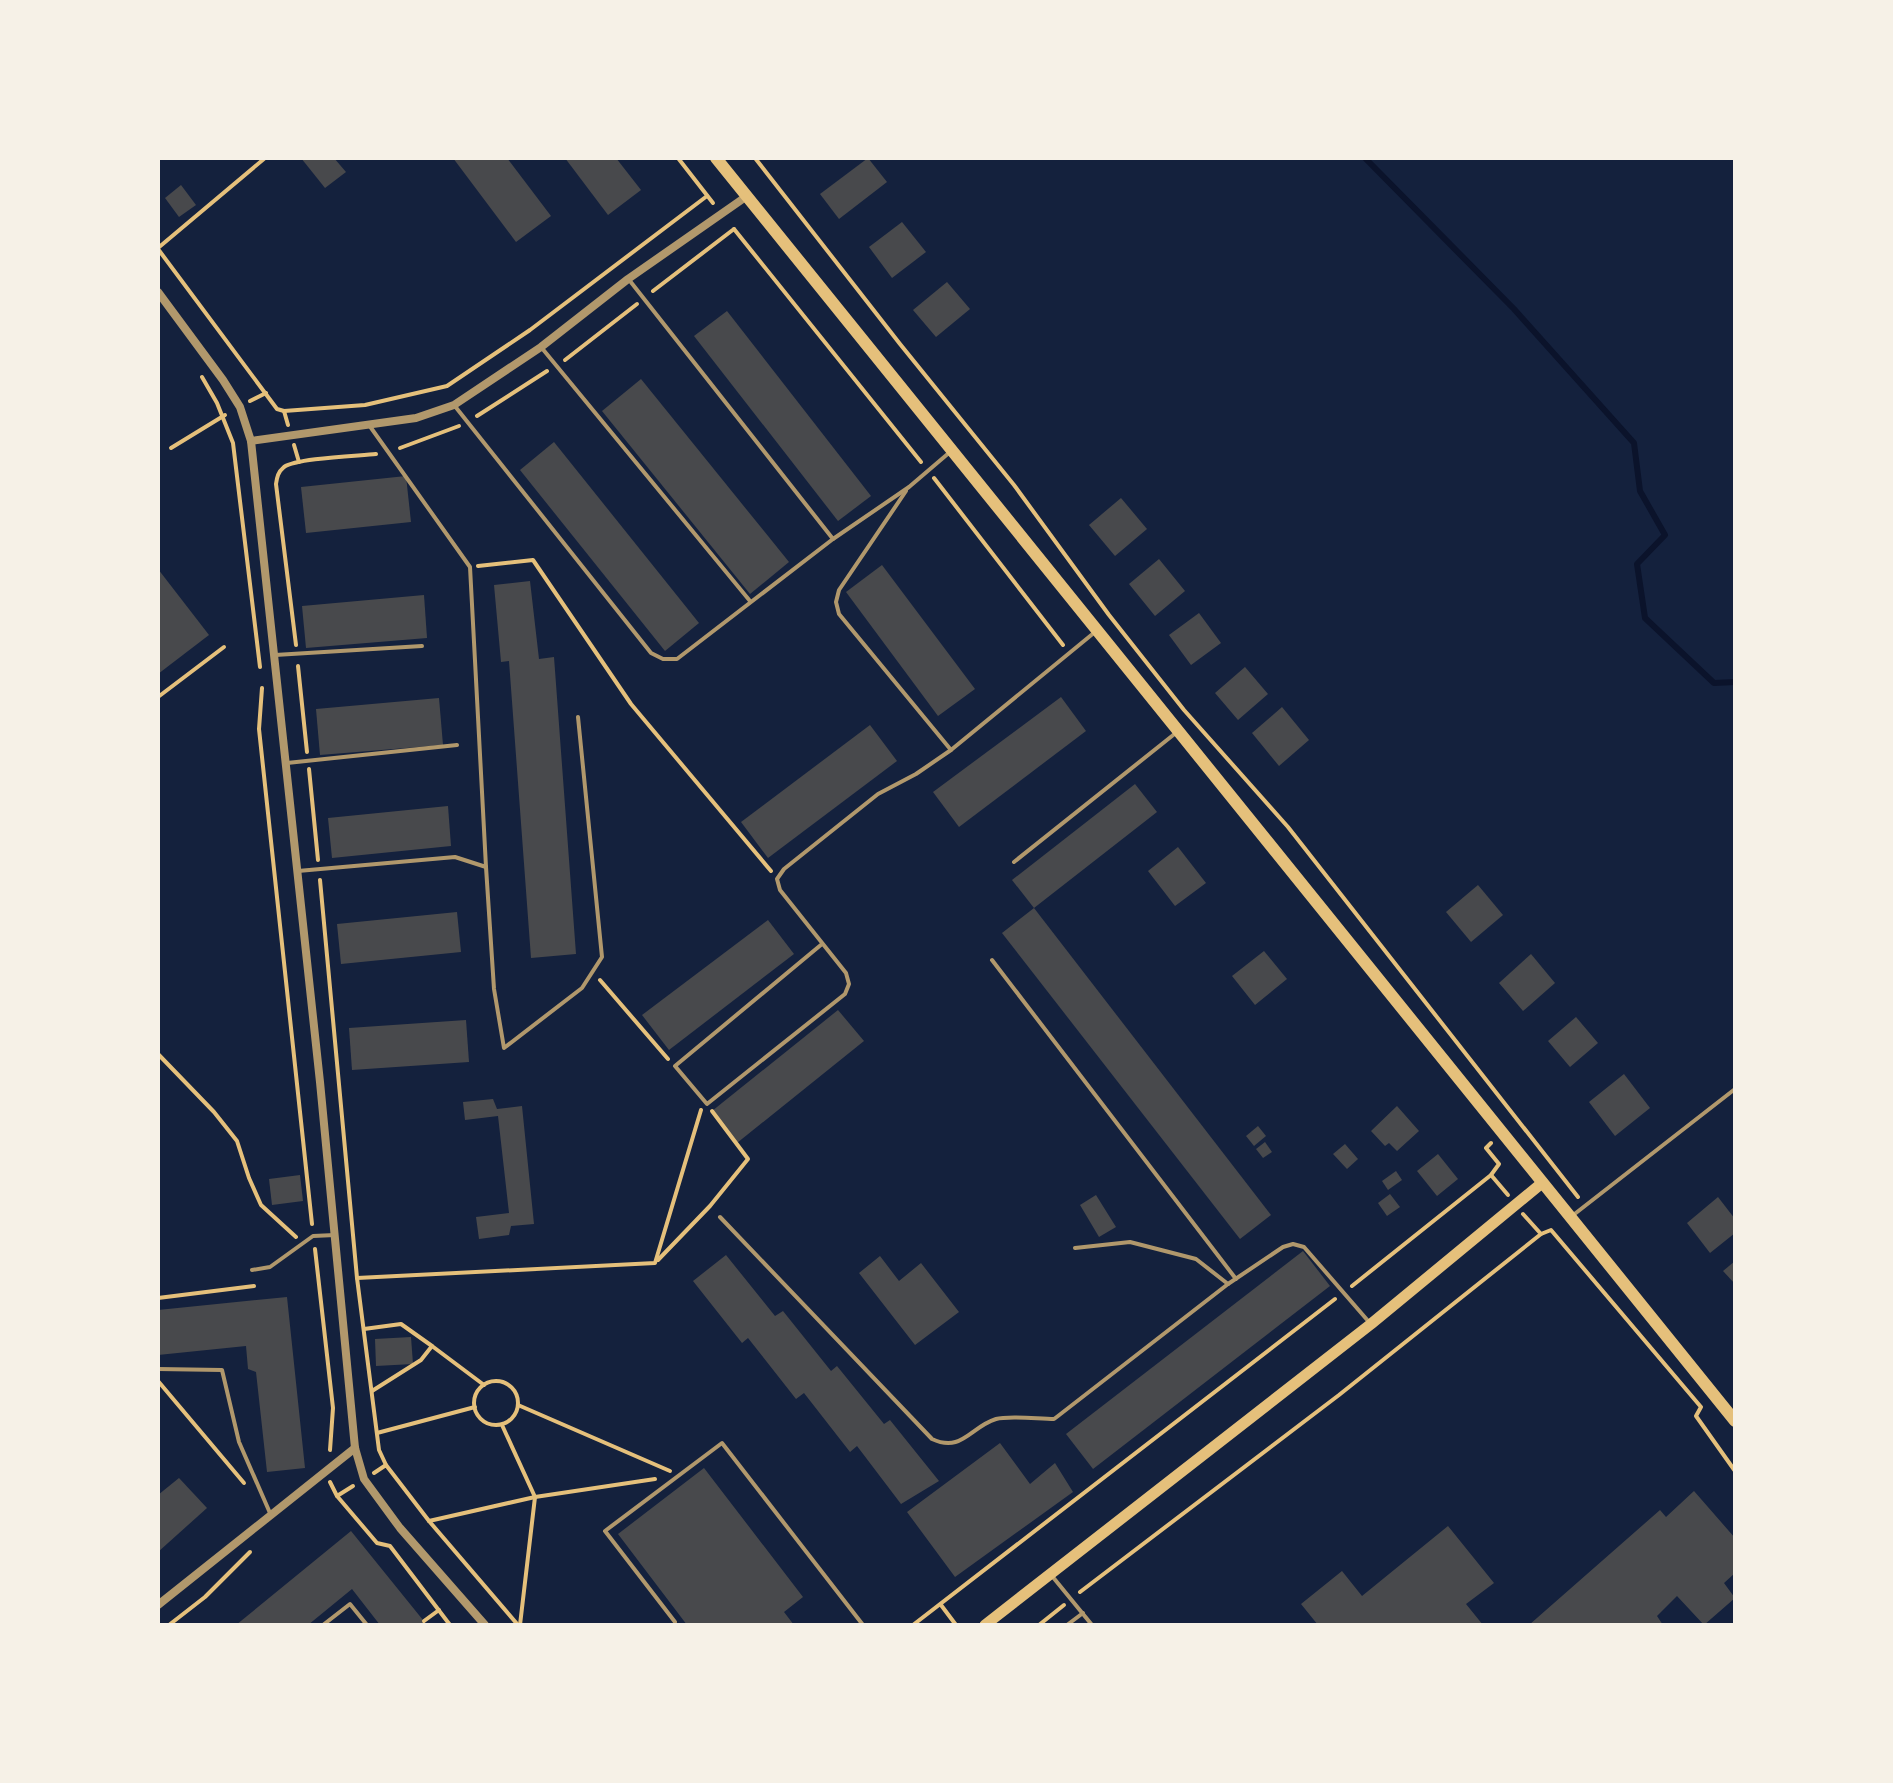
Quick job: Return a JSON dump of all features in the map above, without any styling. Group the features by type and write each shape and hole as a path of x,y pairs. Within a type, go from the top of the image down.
{"main road":[{"path":"716,158 1735,1421"},
{"path":"985,1625 1371,1324 1542,1183"}],"street":[{"path":"251,441 416,418 454,405 541,347 628,279 747,196"},
{"path":"158,292 240,407 251,441 287,763 355,1448 364,1479 400,1528 485,1625"},
{"path":"158,1605 355,1448"}],"lane":[{"path":"628,279 833,539"},
{"path":"541,347 750,601"},
{"path":"454,405 651,653 663,659 677,659 833,539 909,487 952,451"},
{"path":"369,425 470,567 494,989 504,1048 582,988 602,957 578,717"},
{"path":"909,487 839,590 836,602 839,614 951,750"},
{"path":"822,944 675,1066 707,1104 845,994 849,984 846,973 780,890 777,879 784,869 878,794 916,774 951,750 1096,631"},
{"path":"275,655 422,646"},
{"path":"1014,862 1177,732"},
{"path":"287,763 457,745"},
{"path":"298,871 455,857 486,867"},
{"path":"992,960 1236,1279"},
{"path":"1571,1218 1735,1089"},
{"path":"720,1217 932,1439 943,1444 955,1443 997,1418 1054,1419 1228,1284 1283,1247 1293,1244 1304,1247 1371,1324"},
{"path":"252,1270 270,1267 313,1236 335,1235"},
{"path":"1075,1248 1130,1242 1196,1259 1228,1284"},
{"path":"158,1369 222,1370 239,1442 271,1515"},
{"path":"675,1622 605,1531 722,1443 863,1625"},
{"path":"1051,1574 1092,1625"},
{"path":"323,1625 350,1604 367,1625"},
{"path":"1067,1625 1083,1613"}],"path":[{"path":"265,158 158,249 277,409 284,411 365,405 447,386 530,330 707,196"},
{"path":"678,158 1069,653"},
{"path":"755,158 1014,485 1109,615 1175,698 1288,827 1585,1205"},
{"path":"519,1625 429,1521 386,1465 379,1450 357,1278 319,869 277,474 286,465 299,462 389,453 468,422 557,365 734,229"},
{"path":"196,368 223,417 233,443 237,468 262,690 259,729 333,1408 330,1486 377,1543 390,1546 450,1625"},
{"path":"171,448 266,393"},
{"path":"284,411 299,462"},
{"path":"470,567 533,560 631,704 777,879"},
{"path":"158,697 224,647"},
{"path":"593,971 675,1066"},
{"path":"158,1054 214,1112 237,1141 261,1205 302,1244"},
{"path":"357,1278 655,1263 710,1206 748,1159 704,1100"},
{"path":"655,1263 704,1100"},
{"path":"913,1625 1491,1175 1499,1164 1486,1148 1523,1117"},
{"path":"1491,1175 1541,1234"},
{"path":"1039,1625 1339,1395 1541,1234 1551,1230 1701,1407 1696,1416 1735,1471"},
{"path":"158,1298 254,1286"},
{"path":"364,1329 401,1324 484,1385"},
{"path":"371,1391 421,1360 432,1346"},
{"path":"158,1381 250,1491"},
{"path":"495,1381 507,1384 516,1393 518,1405 513,1417 502,1425 485,1422 478,1416 476,1395 484,1385 495,1381"},
{"path":"518,1405 680,1475"},
{"path":"377,1433 475,1407"},
{"path":"502,1425 535,1497 519,1625"},
{"path":"337,1496 386,1465"},
{"path":"429,1521 535,1497 680,1475"},
{"path":"169,1625 205,1597 260,1543"},
{"path":"941,1605 956,1625"},
{"path":"424,1621 439,1610"}],"building":[{"path":"301,158 334,158 346,172 325,188"},
{"path":"453,158 507,158 551,216 516,242"},
{"path":"565,158 616,158 641,190 608,215"},
{"path":"868,158 887,182 839,219 820,194"},
{"path":"181,185 196,205 179,217 165,198"},
{"path":"902,222 926,252 892,278 869,247"},
{"path":"947,282 970,309 936,337 913,310"},
{"path":"727,311 871,496 838,521 694,336"},
{"path":"641,379 789,562 750,594 602,411"},
{"path":"554,442 699,623 665,651 520,470"},
{"path":"406,476 411,522 306,533 301,487"},
{"path":"1121,498 1147,529 1115,556 1089,525"},
{"path":"1159,559 1185,591 1155,616 1129,584"},
{"path":"882,565 975,689 938,716 846,592"},
{"path":"158,569 209,635 158,674"},
{"path":"530,581 539,659 554,657 576,954 531,958 509,661 501,662 494,585"},
{"path":"424,595 427,638 306,648 302,606"},
{"path":"1199,613 1221,643 1191,665 1169,635"},
{"path":"1245,667 1268,694 1238,720 1215,693"},
{"path":"1061,697 1086,731 959,827 933,792"},
{"path":"439,698 443,745 320,755 316,709"},
{"path":"1282,707 1309,740 1279,766 1252,733"},
{"path":"870,725 897,761 768,858 741,822"},
{"path":"1135,784 1157,812 1034,908 1012,880"},
{"path":"448,806 451,846 332,858 328,818"},
{"path":"1178,847 1206,883 1175,906 1148,871"},
{"path":"1478,885 1503,915 1471,942 1446,912"},
{"path":"1034,908 1271,1215 1240,1239 1002,933"},
{"path":"457,912 461,952 341,964 337,924"},
{"path":"768,920 794,954 669,1050 642,1015"},
{"path":"1264,951 1287,979 1255,1005 1232,976"},
{"path":"1531,954 1555,983 1523,1011 1499,983"},
{"path":"838,1010 864,1041 737,1143 712,1111"},
{"path":"1576,1017 1598,1043 1570,1067 1548,1041"},
{"path":"466,1020 469,1062 352,1070 349,1028"},
{"path":"1624,1074 1650,1108 1615,1136 1589,1102"},
{"path":"493,1099 497,1109 522,1106 534,1224 511,1226 509,1235 479,1239 476,1217 509,1213 498,1116 465,1120 463,1102"},
{"path":"1397,1106 1419,1131 1397,1151 1389,1143 1385,1146 1371,1131"},
{"path":"1258,1126 1266,1136 1254,1146 1246,1136"},
{"path":"1265,1142 1272,1152 1263,1158 1256,1149"},
{"path":"1345,1144 1358,1159 1347,1169 1333,1154"},
{"path":"1438,1154 1458,1179 1437,1196 1417,1171"},
{"path":"1396,1171 1402,1180 1388,1190 1382,1181"},
{"path":"300,1175 303,1201 272,1205 269,1179"},
{"path":"1390,1194 1400,1207 1387,1216 1378,1203"},
{"path":"1096,1195 1116,1227 1099,1237 1080,1205"},
{"path":"1718,1197 1735,1219 1735,1233 1710,1253 1687,1223"},
{"path":"1303,1251 1330,1286 1093,1469 1066,1434"},
{"path":"726,1255 775,1316 783,1311 831,1371 837,1366 884,1424 890,1420 939,1481 901,1504 857,1446 850,1452 804,1393 796,1399 748,1338 742,1343 693,1281"},
{"path":"880,1256 899,1281 921,1263 959,1312 915,1345 859,1273"},
{"path":"1735,1261 1735,1284 1723,1271"},
{"path":"287,1297 305,1468 267,1472 256,1372 248,1369 246,1346 158,1355 158,1310"},
{"path":"411,1337 413,1364 376,1366 375,1339"},
{"path":"1000,1443 1030,1484 1055,1463 1073,1492 955,1577 907,1512"},
{"path":"704,1468 803,1597 784,1612 794,1625 687,1625 618,1534"},
{"path":"179,1478 207,1508 158,1552 158,1495"},
{"path":"1694,1491 1735,1538 1735,1573 1724,1583 1735,1598 1704,1625 1677,1596 1657,1616 1663,1625 1529,1625 1660,1510 1666,1517"},
{"path":"1448,1526 1494,1583 1466,1604 1483,1625 1318,1625 1301,1604 1342,1571 1362,1596"},
{"path":"351,1531 427,1625 380,1625 352,1589 308,1625 236,1625"}],"waterway":[{"path":"1365,158 1514,309 1634,443 1640,491 1665,535 1637,564 1645,618 1714,683 1735,682"}]}
